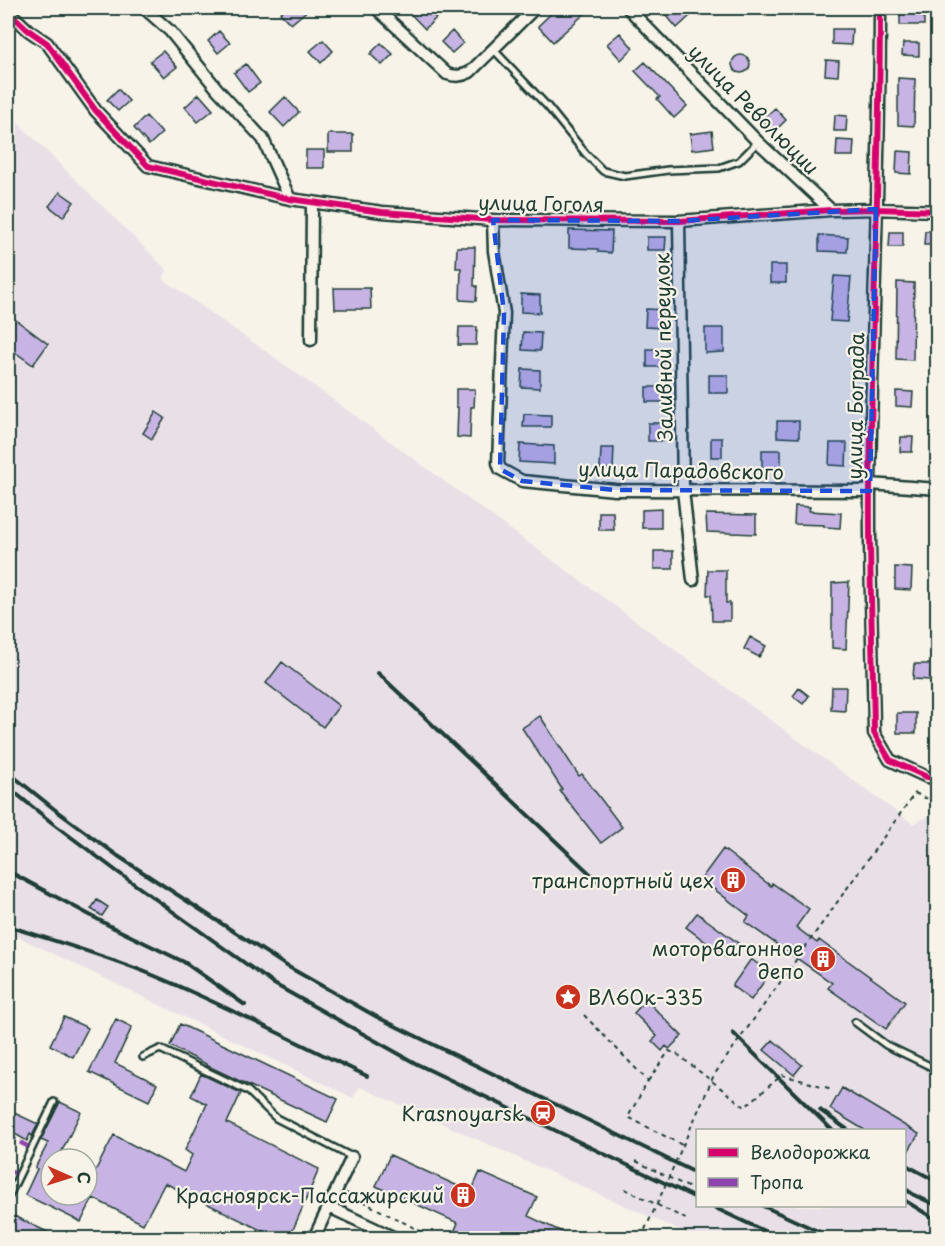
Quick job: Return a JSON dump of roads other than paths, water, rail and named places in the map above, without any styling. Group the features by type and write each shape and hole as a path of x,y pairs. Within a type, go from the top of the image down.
{"street":[{"path":"144,8 170,31 262,139 268,147 290,199"},
{"path":"376,8 447,74 463,76 494,50 536,8"},
{"name":"улица Революции","path":"628,8 758,142 831,210"},
{"name":"улица Бограда","path":"880,8 880,114 870,488 874,733 890,760 932,778"},
{"name":"улица Гоголя","path":"8,11 28,30 47,43 96,111 148,166 290,199 382,212 493,220 679,221 831,210 876,209 938,212"},
{"path":"311,340 312,202"},
{"name":"улица Парадовского","path":"493,220 494,251 504,313 498,463 500,469 522,481 615,490 938,489"},
{"name":"Заливной переулок","path":"679,221 683,490 693,580"},
{"path":"314,1239 352,1157"},
{"path":"329,1208 395,1239"}],"lane":[{"path":"494,50 548,107 586,154 603,171 625,176 668,170 719,168 739,160 758,142"},
{"path":"855,1023 886,1045 938,1070"},
{"path":"143,1057 160,1048 248,1091 276,1118 352,1157"},
{"path":"8,1198 54,1102"}],"railway":[{"path":"378,673 601,884"},
{"path":"8,772 118,856 285,965 377,1017 696,1173"},
{"path":"8,787 119,873 274,984 417,1064 696,1198"},
{"path":"8,871 112,927 184,962 245,1005"},
{"path":"8,926 155,976 367,1076"},
{"path":"733,1033 831,1129"},
{"path":"820,1110 847,1129"},
{"path":"906,1165 938,1182"},
{"path":"906,1189 938,1206"},
{"path":"906,1201 938,1221"},
{"path":"713,1207 779,1238"},
{"path":"765,1207 833,1238"}],"place":[{"name":"транспортный цех","path":"733,880"},
{"name":"моторвагонное депо","path":"823,959"},
{"name":"ВЛ60к-335","path":"568,997"},
{"name":"Krasnoyarsk","path":"543,1113"},
{"name":"Красноярск-Пассажирский","path":"463,1195"}]}
